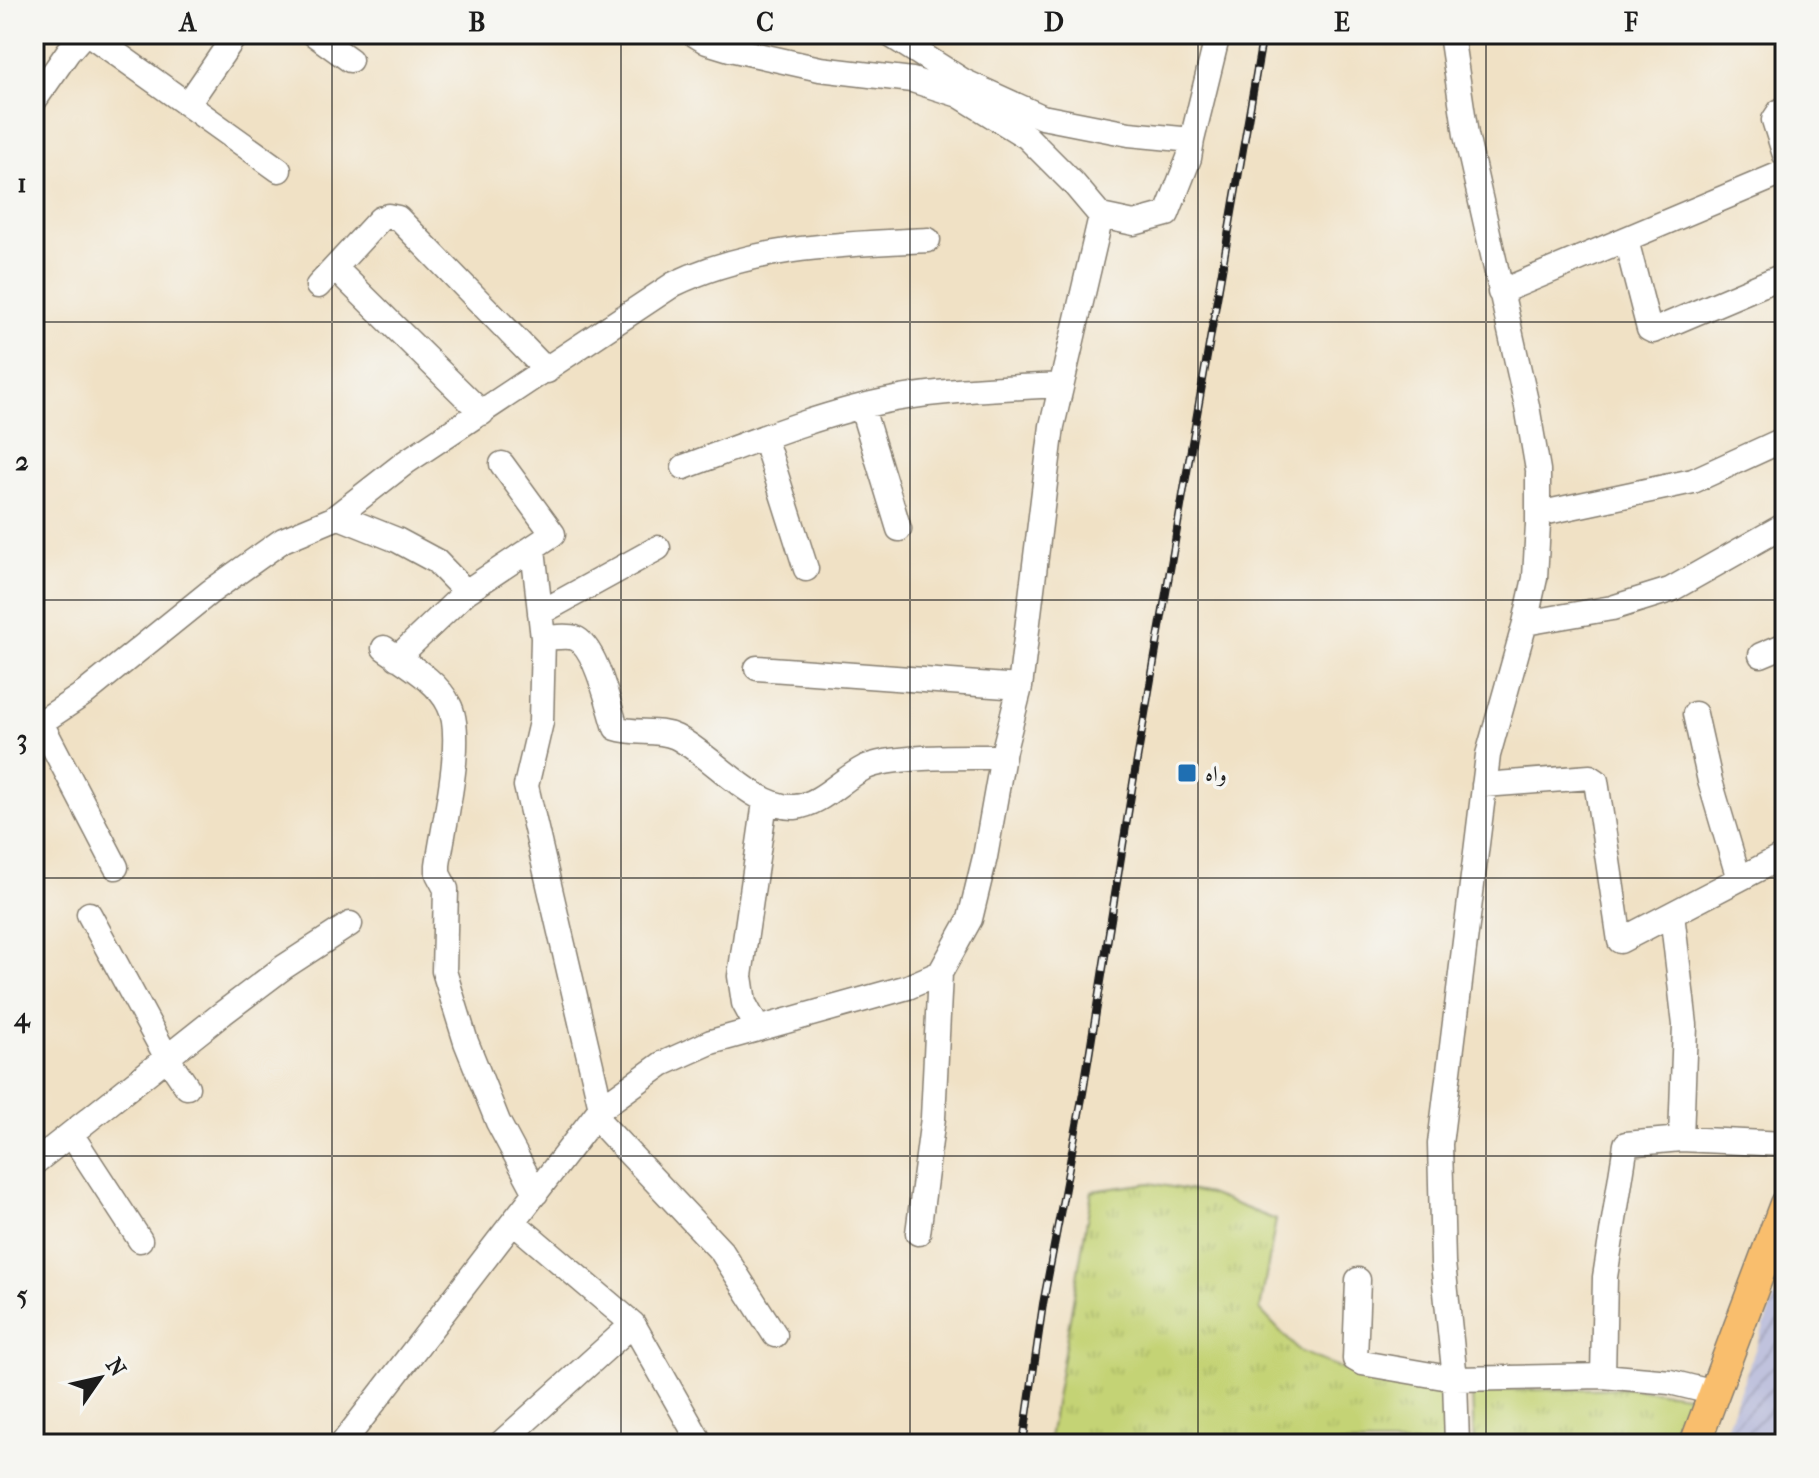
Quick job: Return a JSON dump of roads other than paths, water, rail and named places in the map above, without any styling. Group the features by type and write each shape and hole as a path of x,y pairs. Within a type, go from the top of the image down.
{"main road":[{"path":"1695,1444 1785,1204"}],"street":[{"path":"188,104 236,34"},
{"path":"314,34 350,60"},
{"path":"694,34 707,42 745,53 820,69 912,80 959,95 1027,137 1101,216 1134,223 1167,214 1189,158 1218,34"},
{"path":"889,34 963,81 1042,117 1129,134 1192,140"},
{"path":"1451,34 1466,135 1527,406 1538,470 1535,578 1488,755 1440,1144 1443,1263 1455,1379 1457,1444"},
{"path":"80,40 188,104 279,170"},
{"path":"34,85 80,40"},
{"path":"34,101 80,40"},
{"path":"1785,109 1774,120 1785,155"},
{"path":"1500,292 1785,172"},
{"path":"482,413 327,277 380,219 388,216 398,218 547,371"},
{"path":"918,1233 933,1118 940,973 970,919 985,857 1003,757 1020,687 1052,426 1101,216"},
{"path":"116,867 37,725 85,693 210,592 283,540 337,516 406,462 674,284 706,269 741,259 852,244 928,240"},
{"path":"1626,240 1649,329 1653,331 1785,275"},
{"path":"684,467 764,437 891,400 949,390 1061,385"},
{"path":"862,408 899,529"},
{"path":"764,437 806,569"},
{"path":"1538,514 1693,481 1785,439"},
{"path":"502,464 553,534 466,592 391,653 432,683 449,703 455,720 456,743 438,865 438,874 446,889 444,971 466,1042 498,1122 536,1193"},
{"path":"337,516 397,540 436,561 466,592"},
{"path":"1525,623 1612,608 1670,590 1785,525"},
{"path":"540,613 658,548"},
{"path":"533,549 543,638 541,722 526,786 598,1112 722,1252 775,1335"},
{"path":"543,638 574,637 584,644 596,665 616,728 666,733 678,738 765,802 795,807 812,801 864,768 879,763 1003,757"},
{"path":"1761,655 1785,645"},
{"path":"757,668 1020,687"},
{"path":"1695,714 1710,781 1739,879"},
{"path":"1484,785 1590,777 1596,781 1620,941 1785,855"},
{"path":"758,1029 744,1003 740,976 765,802"},
{"path":"89,914 166,1056 187,1087"},
{"path":"1672,914 1685,1025 1681,1139"},
{"path":"34,1163 166,1056 284,967 350,924"},
{"path":"345,1443 598,1112 662,1064 711,1042 908,987 940,973"},
{"path":"71,1134 140,1240"},
{"path":"1603,1376 1605,1277 1626,1144 1681,1139 1785,1144"},
{"path":"513,1222 633,1324 701,1444"},
{"path":"1358,1280 1355,1359 1362,1363 1455,1379 1603,1376 1670,1382 1715,1393"},
{"path":"500,1444 633,1324"}],"railway":[{"path":"1023,1444 1043,1304 1083,1093 1133,783 1263,34"}],"place":[{"name":"واہ","path":"1187,773"}]}
